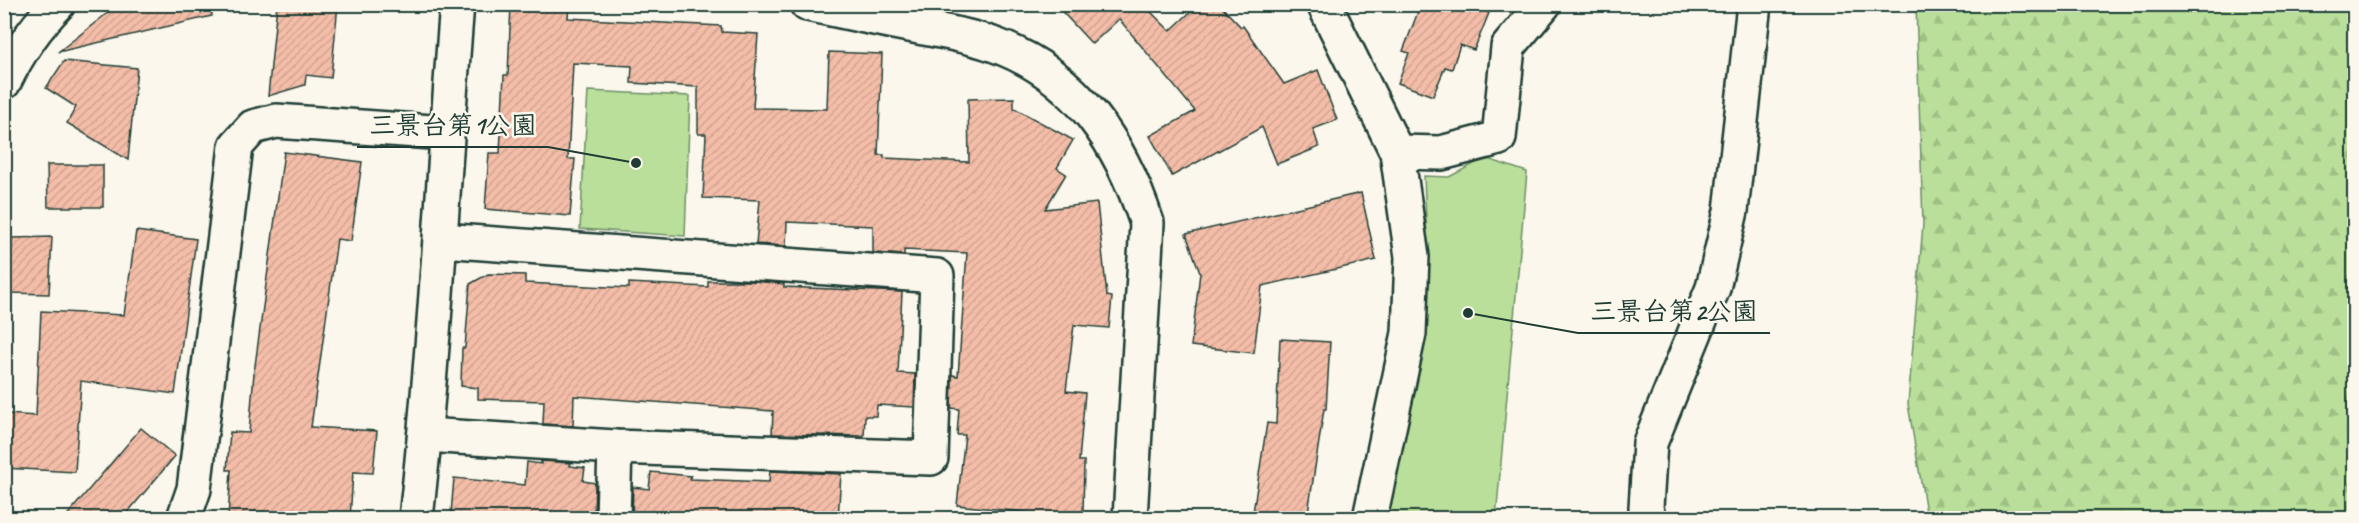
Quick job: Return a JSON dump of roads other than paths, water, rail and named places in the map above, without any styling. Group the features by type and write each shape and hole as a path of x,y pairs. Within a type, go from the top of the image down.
{"street":[{"path":"416,519 442,240 446,133 457,4"},
{"path":"807,4 964,36 997,46 1027,62 1061,85 1091,111 1107,135 1123,162 1147,223 1130,519"},
{"path":"1324,4 1397,152 1412,257 1409,333 1370,519"},
{"path":"1397,152 1441,153 1499,138 1508,47 1544,4"},
{"path":"1648,519 1646,507 1650,443 1713,288 1731,211 1754,4"},
{"path":"4,82 17,55 49,9"},
{"path":"184,519 195,489 236,146 253,127 276,121 446,133"},
{"path":"425,435 615,447 931,458 937,276 442,240"},
{"path":"613,519 615,447"}],"place":[{"name":"三景台第1公園","path":"636,163"},
{"name":"三景台第2公園","path":"1468,313"}]}
